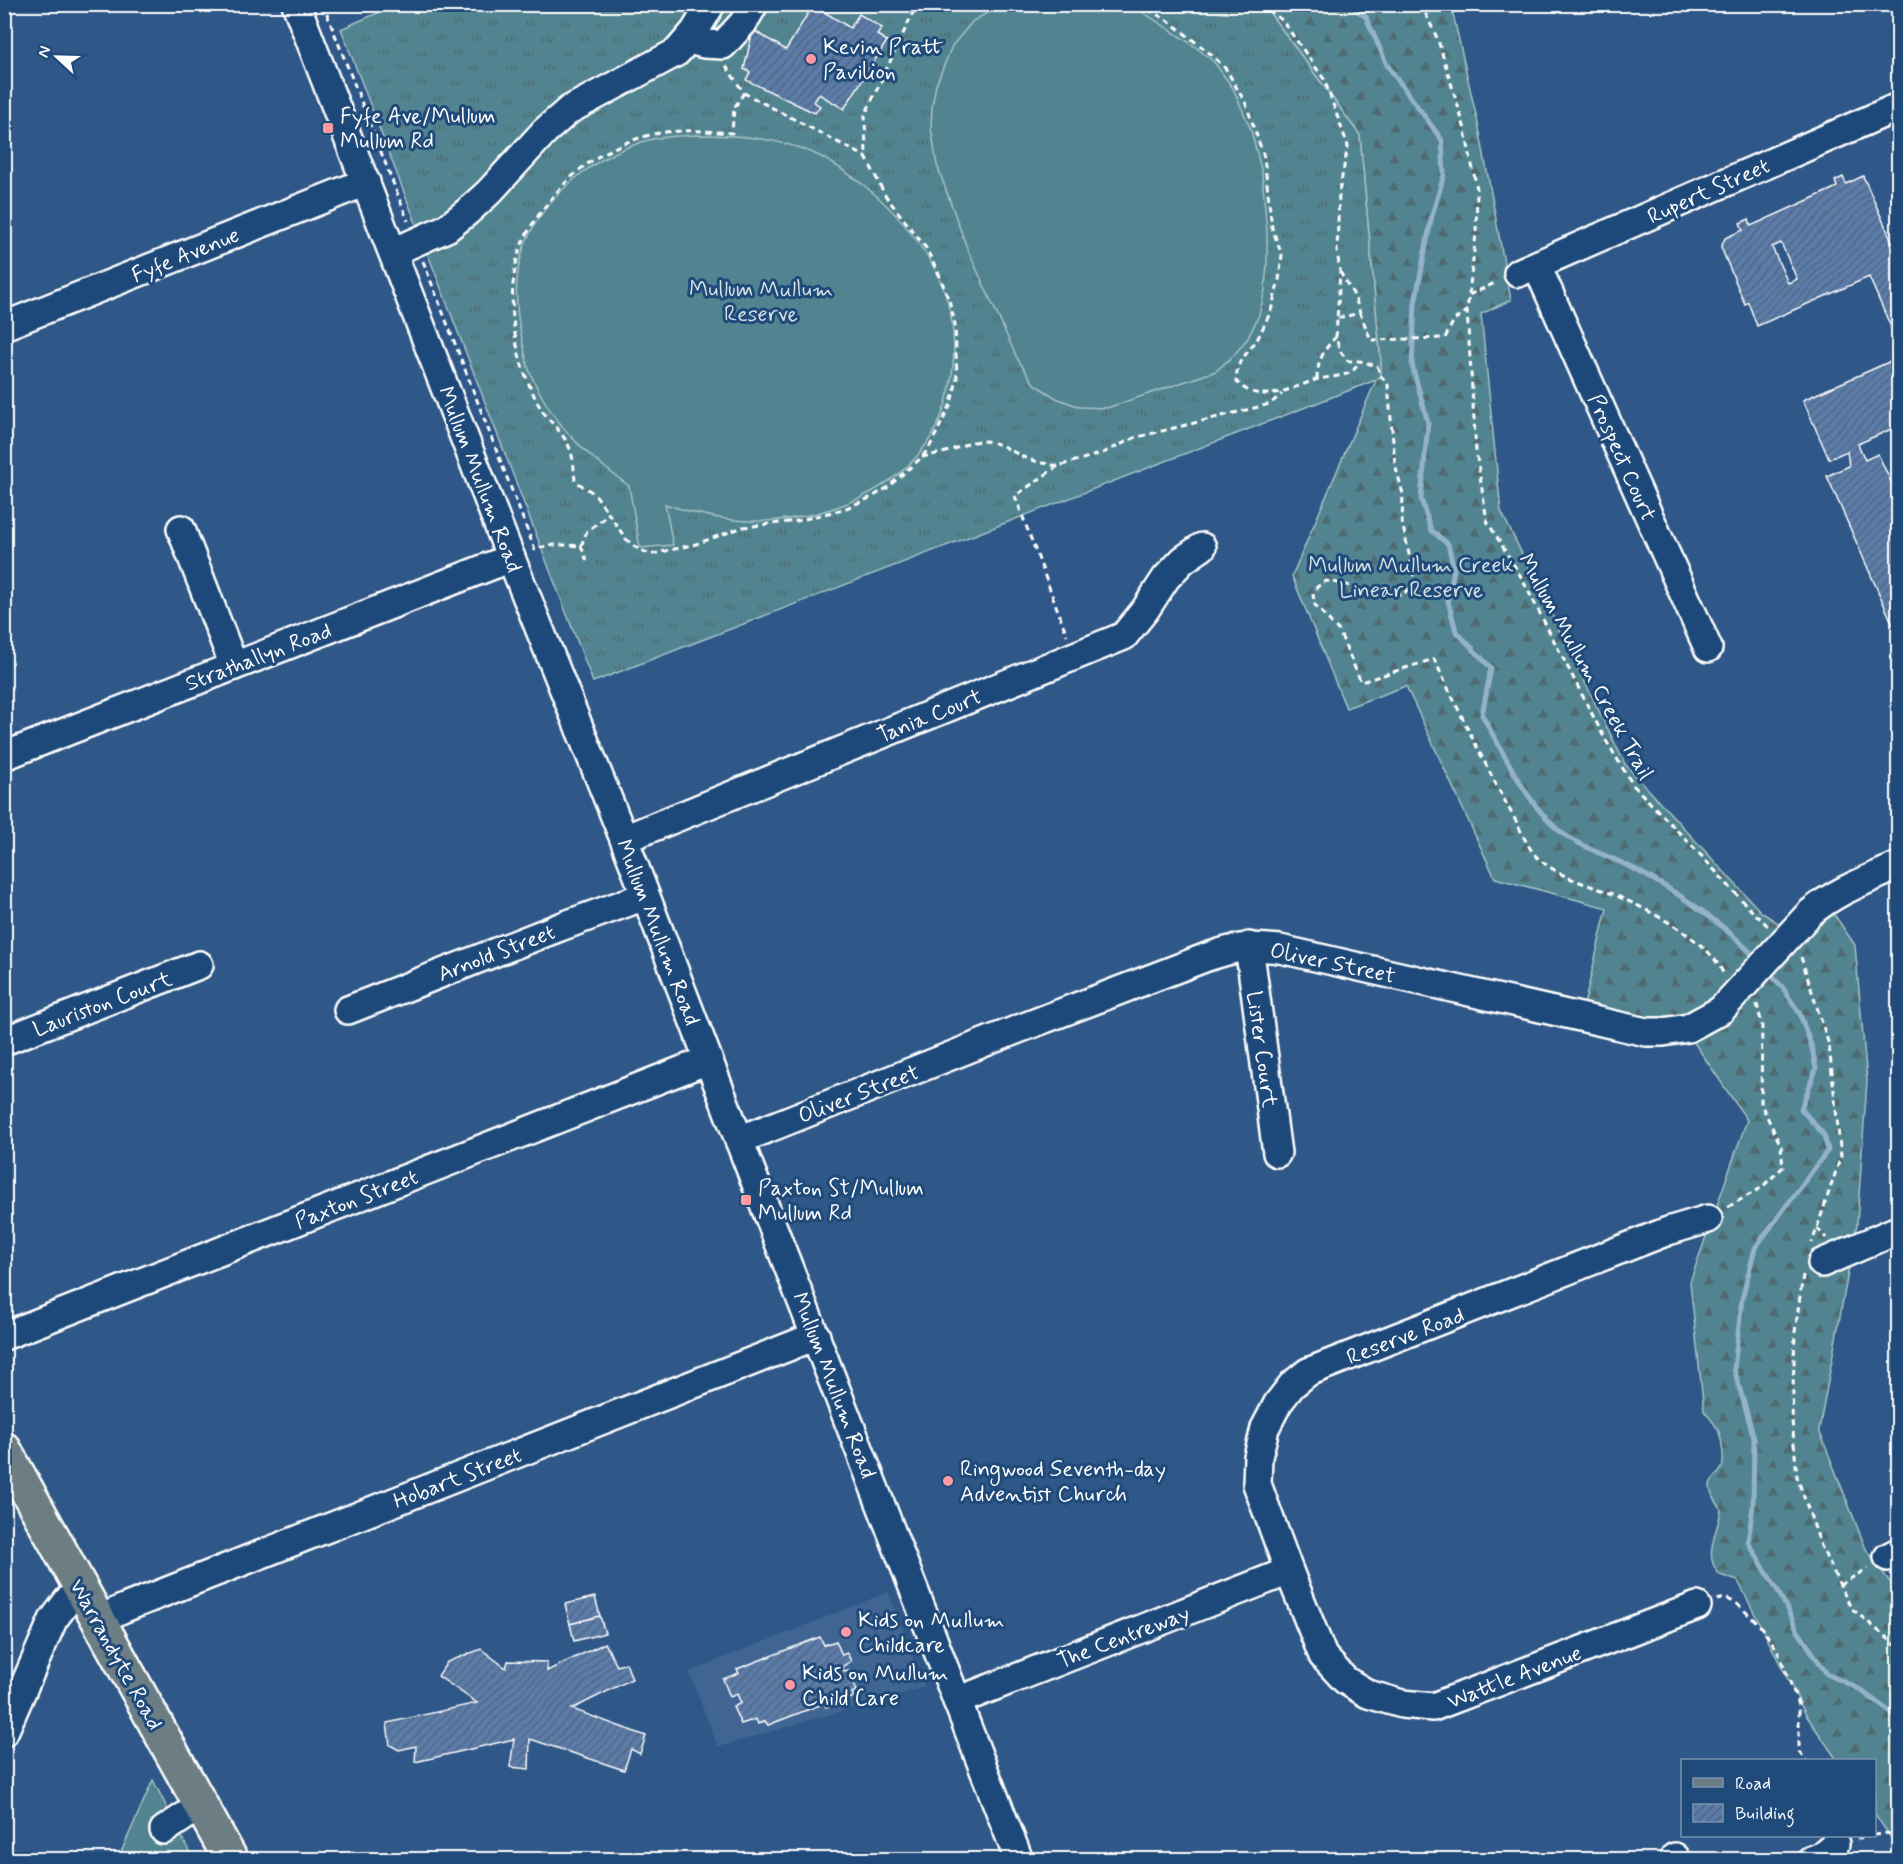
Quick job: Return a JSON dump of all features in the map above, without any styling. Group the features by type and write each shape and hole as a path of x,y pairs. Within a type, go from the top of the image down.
{"main road":[{"name":"Warrandyte Road","path":"4,1449 231,1860"}],"street":[{"name":"Mullum Mullum Road","path":"296,4 366,182 405,247 511,558 624,839 1020,1860"},
{"path":"700,42 711,4"},
{"path":"405,247 447,228 467,212 489,192 545,131 569,110 700,42 723,45 743,24 754,4"},
{"name":"Rupert Street","path":"1528,269 1899,107"},
{"name":"Fyfe Avenue","path":"4,326 366,182"},
{"name":"Prospect Court","path":"1528,269 1708,648"},
{"path":"181,529 234,666"},
{"name":"Tania Court","path":"624,839 1124,636 1166,578 1183,560 1202,547"},
{"name":"Strathallyn Road","path":"4,756 511,558"},
{"name":"Oliver Street","path":"739,1140 1207,957 1250,946 1280,949 1646,1032 1676,1030 1699,1023 1721,1010 1750,970 1821,904 1838,893 1899,866"},
{"name":"Arnold Street","path":"348,1010 645,896"},
{"name":"Lister Court","path":"1250,946 1277,1153"},
{"name":"Lauriston Court","path":"4,1041 200,965"},
{"name":"Paxton Street","path":"4,1336 708,1060"},
{"name":"Reserve Road","path":"1289,1571 1257,1484 1258,1457 1265,1428 1278,1403 1292,1385 1308,1372 1657,1236 1708,1219"},
{"path":"1812,1260 1899,1230"},
{"name":"Hobart Street","path":"99,1620 816,1336"},
{"name":"Wattle Avenue","path":"1289,1571 1323,1656 1345,1680 1368,1694 1402,1704 1434,1707 1698,1606"},
{"name":"The Centreway","path":"957,1701 1289,1571"},
{"path":"4,1732 53,1620 68,1600 82,1591"},
{"path":"164,1830 200,1806"},
{"path":"1810,1860 1821,1856 1835,1844"}],"path":[{"path":"323,4 405,247 535,550 540,547 581,546"},
{"path":"744,93 734,108 732,133 697,130 648,136 595,158 571,176 555,194 527,234 518,254 512,299 514,328 518,352 529,382 542,409 570,448 575,481 595,494 626,539 635,548 653,554 696,544 743,527 797,522 844,509 872,497 887,488 922,457 950,406 957,380 955,324 950,303 926,248 885,195 866,157 865,115 917,4"},
{"path":"1139,4 1170,22 1226,69 1246,104 1264,157 1272,228 1282,255 1279,280 1271,311 1258,338 1240,362 1236,381 1244,390 1257,394 1283,393 1317,379 1351,372 1360,361"},
{"path":"1260,4 1282,20 1324,80 1348,146 1339,192 1336,251 1340,272 1336,337 1340,351 1348,361 1360,361 1377,366 1388,385 1395,464 1403,494 1401,522 1415,582 1403,595 1384,594 1353,585 1326,581 1317,587 1313,595 1315,604 1339,632 1361,682 1434,659 1494,781 1535,855 1547,866 1562,875 1644,908 1682,931 1705,949 1721,968 1750,970 1762,1025 1761,1104 1781,1146 1783,1167 1761,1188 1708,1219"},
{"name":"Mullum Mullum Creek Trail","path":"1423,5 1438,40 1464,126 1477,189 1476,234 1467,311 1476,451 1487,521 1520,575 1605,740 1633,785 1769,927"},
{"path":"700,42 744,93 866,157"},
{"path":"1469,295 1528,269"},
{"path":"1340,272 1355,297 1371,340 1445,338 1454,320 1467,311"},
{"path":"1338,318 1360,312"},
{"path":"1317,379 1317,370 1322,356 1336,337"},
{"path":"1075,657 1015,496 1058,466 1103,453 1134,438 1270,405 1283,393"},
{"path":"922,457 946,452 972,442 986,441 1001,445 1023,457 1058,466"},
{"path":"587,561 581,546 587,531 610,514"},
{"path":"1800,956 1829,1045 1841,1156 1795,1332 1792,1420 1797,1477 1821,1546 1851,1608 1899,1647"},
{"path":"1840,1585 1893,1555"},
{"path":"1698,1606 1725,1599 1736,1603 1758,1623 1777,1649 1799,1705 1799,1752 1805,1759"},
{"path":"1876,1835 1899,1836"}],"shaded area":[{"name":"Kids on Mullum Childcare","path":"888,1592 925,1687 718,1747 689,1672"}],"green space":[{"name":"Mullum Mullum Reserve","path":"398,4 1264,5 1360,135 1381,376 1376,380 593,682 341,29"},
{"path":"1002,4 1132,5 1193,45 1214,62 1233,88 1251,130 1262,173 1267,264 1265,290 1259,315 1248,338 1216,371 1107,408 1080,407 1056,398 1034,384 1017,358 967,248 937,165 931,128 936,85 952,46 973,21"},
{"name":"Mullum Mullum Creek Linear Reserve","path":"1264,5 1451,5 1479,128 1511,300 1481,314 1501,511 1625,764 1761,912 1784,927 1715,1000 1694,1013 1651,1021 1584,1005 1607,908 1495,878 1406,686 1346,708 1292,576 1376,380 1381,376 1360,135"},
{"path":"696,135 753,138 794,146 831,162 876,195 919,244 943,288 950,312 953,337 950,388 943,413 932,435 918,455 890,480 857,499 812,514 770,521 708,516 665,504 673,545 640,548 629,486 572,438 549,408 531,375 518,319 516,294 518,268 525,244 544,210 557,195 588,168 624,149 648,140"},
{"path":"1831,910 1855,945 1867,1081 1857,1224 1819,1430 1866,1549 1898,1593 1898,1849 1876,1816 1876,1759 1836,1759 1806,1715 1738,1581 1720,1575 1712,1559 1711,1551 1721,1509 1712,1494 1710,1485 1722,1468 1723,1454 1718,1431 1704,1411 1690,1282 1747,1120 1691,1038"},
{"path":"153,1780 193,1859 118,1859"}],"building":[{"name":"Kevin Pratt Pavilion","path":"813,5 850,28 859,14 882,28 877,35 887,41 844,109 819,94 814,102 820,106 815,113 746,80 750,72 744,69 753,30 786,50"},
{"path":"1863,176 1898,257 1898,343 1869,277 1757,326 1721,247 1725,238 1743,230 1740,223 1749,219 1751,226 1837,187 1835,181 1843,177 1846,184","holes":["1781,243 1797,279 1788,283 1772,247"]},
{"path":"1898,358 1898,426 1858,444 1865,460 1878,454 1893,486 1897,484 1898,487 1897,634 1827,476 1849,466 1847,451 1829,459 1803,400"},
{"path":"595,1597 600,1616 570,1624 565,1604"},
{"path":"600,1616 605,1633 574,1641 570,1624"},
{"name":"Kids on Mullum Child Care","path":"820,1637 824,1645 836,1641 842,1655 847,1653 851,1661 842,1667 845,1672 849,1671 857,1691 852,1693 854,1697 826,1707 825,1703 768,1725 765,1721 758,1724 756,1719 741,1724 733,1707 741,1703 737,1694 730,1697 723,1679 739,1673 737,1669"},
{"path":"605,1643 617,1666 626,1663 632,1679 572,1709 646,1736 640,1754 631,1749 624,1770 530,1739 529,1769 510,1767 514,1739 415,1762 416,1746 399,1750 390,1745 387,1723 477,1703 438,1676 447,1662 481,1649 506,1668 508,1661 547,1662 547,1671"}],"waterway":[{"path":"1349,4 1366,17 1387,65 1442,140 1444,175 1432,215 1415,303 1412,365 1428,423 1421,499 1431,530 1448,544 1454,569 1448,601 1456,631 1491,668 1482,715 1519,782 1542,814 1555,827 1576,842 1629,866 1686,900 1731,934 1758,960"},
{"path":"1768,972 1783,988 1800,1014 1812,1048 1816,1069 1801,1109 1824,1135 1828,1150 1755,1248 1742,1299 1734,1369 1754,1438 1753,1506 1748,1542 1778,1591 1798,1631 1827,1674 1859,1689 1898,1718"}],"place":[{"name":"Kevin Pratt Pavilion","path":"811,59"},
{"name":"Fyfe Ave/Mullum Mullum Rd","path":"328,128"},
{"name":"Paxton St/Mullum Mullum Rd","path":"746,1200"},
{"name":"Ringwood Seventh-day Adventist Church","path":"948,1481"},
{"name":"Kids on Mullum Childcare","path":"846,1632"},
{"name":"Kids on Mullum Child Care","path":"790,1685"}]}
